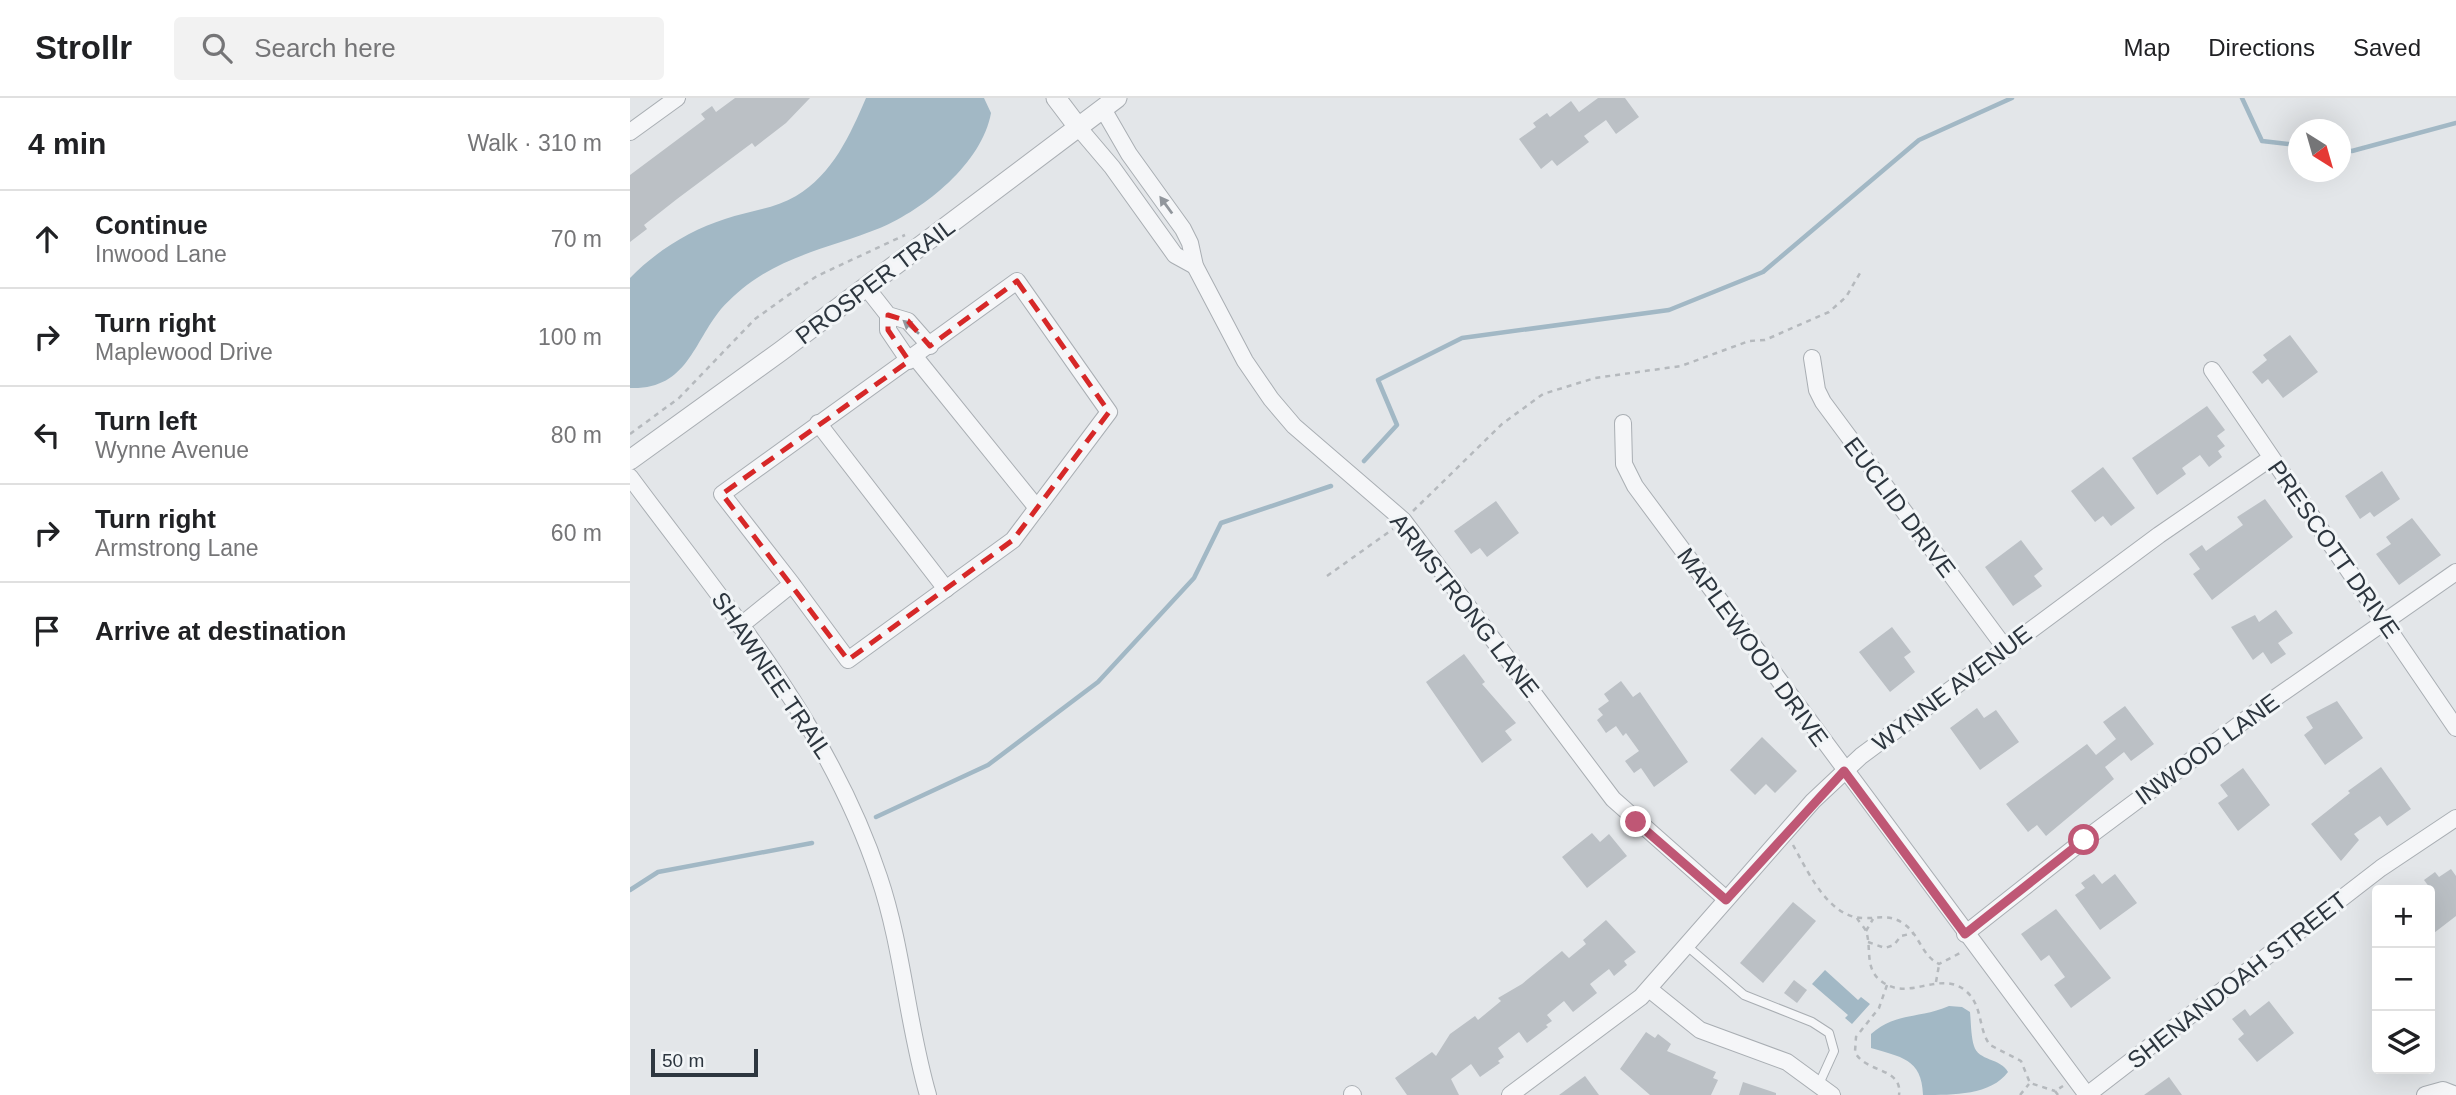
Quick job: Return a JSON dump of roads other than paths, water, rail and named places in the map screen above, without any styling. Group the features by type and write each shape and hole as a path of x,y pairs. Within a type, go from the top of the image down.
{"street":[{"path":"630,132 677,98"},
{"path":"1056,98 1078,127"},
{"name":"PROSPER TRAIL","path":"630,460 866,287 1078,127 1105,102"},
{"name":"ARMSTRONG LANE","path":"1105,102 1129,155 1191,243 1195,266 1252,373 1271,399 1294,426 1403,520 1613,799 1726,900"},
{"name":"ARMSTRONG LANE","path":"1078,127 1112,167 1175,254 1195,266"},
{"path":"1017,281 1109,412 1013,540 848,660 722,494 818,423 930,346 1017,281"},
{"path":"866,287 888,315 908,321 930,346"},
{"path":"888,315 888,330 1037,508"},
{"name":"EUCLID DRIVE","path":"1812,358 1817,390 1823,402 2006,649"},
{"name":"PRESCOTT DRIVE","path":"2213,370 2456,728"},
{"path":"818,423 946,589"},
{"name":"MAPLEWOOD DRIVE","path":"1623,423 1627,475 2087,1095"},
{"name":"WYNNE AVENUE","path":"1510,1095 1649,989 1844,771 2159,535 2271,458"},
{"name":"SHAWNEE TRAIL","path":"630,477 809,723 841,779 857,817 891,919 928,1095"},
{"name":"INWOOD LANE","path":"1965,934 2127,808 2456,572"},
{"path":"740,626 792,584"},
{"name":"SHENANDOAH STREET","path":"2087,1095 2326,910 2456,818"},
{"path":"1649,989 1700,1030 1770,1055 1819,1083 1832,1095"},
{"path":"2425,1095 2450,1092"}],"lane":[{"path":"1687,946 1745,995 1824,1028 1832,1038 1834,1052 1819,1083"}],"water":[{"path":"866,98 984,98 991,113 976,149 964,166 933,196 880,228 771,269 738,292 721,309 676,373 649,387 630,388 630,278 650,259 686,236 725,219 779,204 809,187 839,153"},
{"path":"1825,970 1858,1000 1861,997 1870,1004 1852,1024 1845,1018 1848,1015 1812,984"},
{"path":"1949,1006 1962,1007 1970,1012 1976,1051 2005,1067 2008,1072 1992,1085 1971,1092 1923,1095 1919,1073 1914,1066 1900,1057 1871,1048 1871,1034 1890,1022"}],"waterway":[{"path":"1364,461 1397,425 1378,380 1462,338 1669,310 1763,272 1919,140 2012,98"},
{"path":"2242,98 2262,141 2288,144"},
{"path":"2351,151 2456,123"},
{"path":"876,817 988,765 1098,682 1194,578 1221,523 1331,486"},
{"path":"630,890 658,872 812,843"}]}
